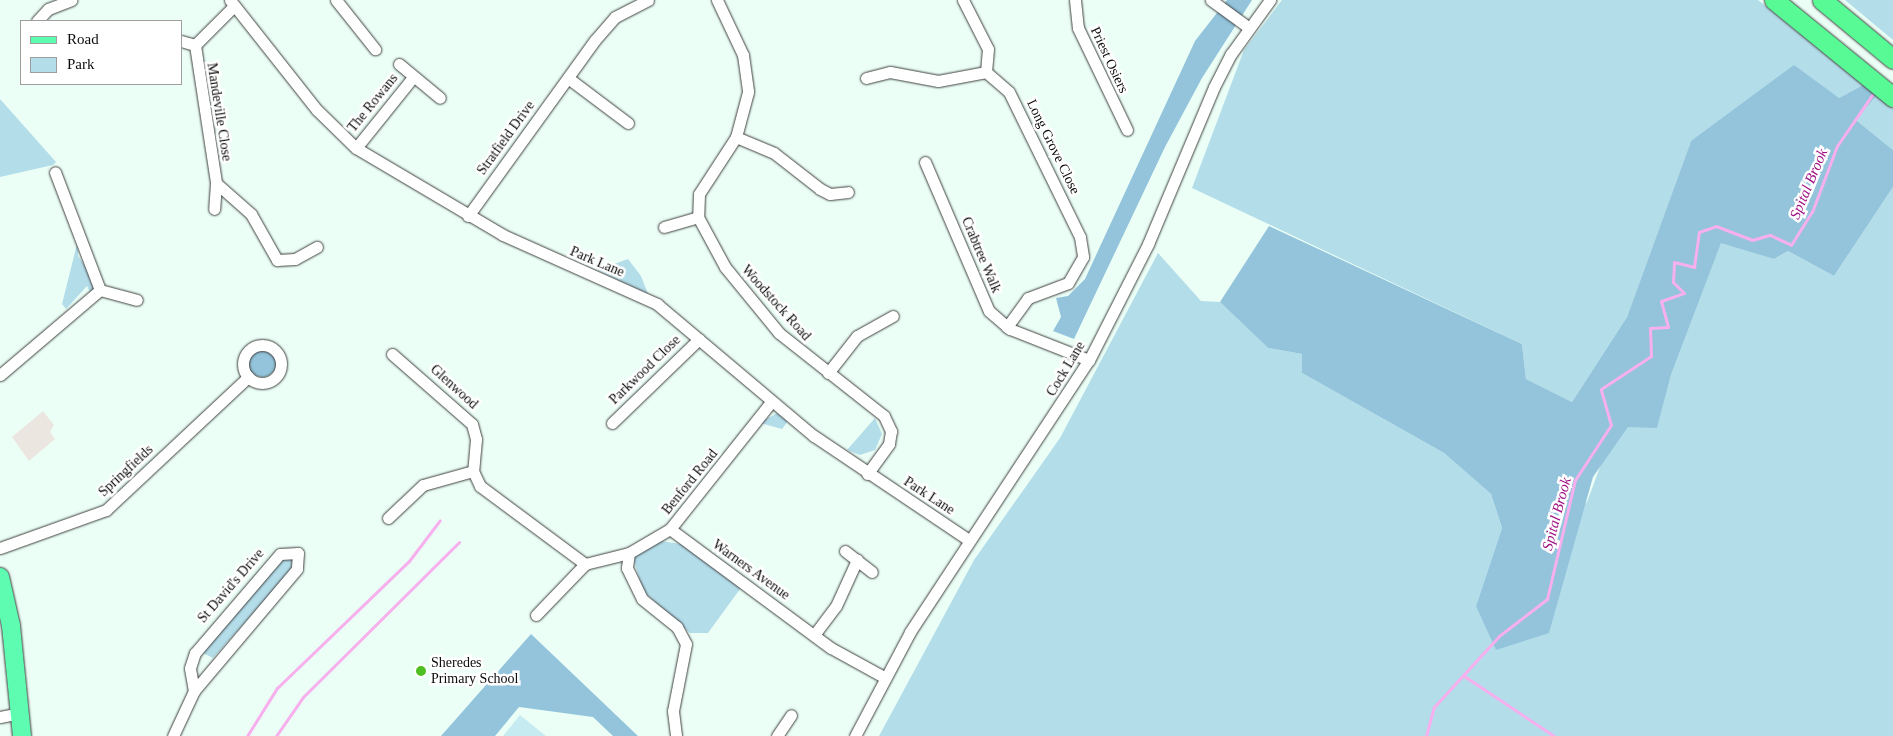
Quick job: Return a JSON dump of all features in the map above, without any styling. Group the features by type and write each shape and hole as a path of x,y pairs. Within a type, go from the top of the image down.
{"highway":[{"path":"1774,0 1893,97"},
{"path":"1822,0 1893,59"}],"main road":[{"path":"0,577 11,626 22,736"}],"street":[{"path":"38,20 48,9 71,0"},
{"path":"336,0 375,49"},
{"name":"Stratfield Drive","path":"468,216 568,78 615,17 648,0"},
{"path":"664,227 698,217 699,194 736,137 747,98 746,67 717,0"},
{"path":"866,78 890,72 938,81 986,72 988,49 963,0"},
{"name":"Priest Osiers","path":"1075,0 1078,28 1126,130"},
{"path":"1210,0 1248,27"},
{"name":"Cock Lane","path":"855,736 884,677 969,540 1089,360 1148,244 1214,87 1248,27 1270,0"},
{"path":"182,41 195,45 232,3"},
{"name":"Park Lane","path":"232,3 322,116 356,148 468,216 557,261 656,304 771,402 867,474 969,540"},
{"name":"Mandeville Close","path":"195,45 216,183 214,209"},
{"name":"The Rowans","path":"399,64 440,98"},
{"name":"Long Grove Close","path":"986,72 1009,92 1083,247 1074,276 1059,288 1028,298 1007,327"},
{"name":"The Rowans","path":"356,148 414,77"},
{"path":"568,78 628,123"},
{"path":"736,137 774,153 830,194 848,192"},
{"name":"Crabtree Walk","path":"925,162 983,301 1007,327 1089,360"},
{"path":"54,172 100,290"},
{"path":"216,183 251,214 277,260 295,260 316,247"},
{"name":"Woodstock Road","path":"698,217 739,287 785,339 876,408 888,424 888,444 867,474"},
{"path":"100,290 137,300"},
{"path":"0,375 100,290"},
{"path":"828,373 857,336 893,316"},
{"name":"Parkwood Close","path":"612,423 699,339"},
{"name":"Glenwood","path":"392,354 472,424 476,439 474,472"},
{"name":"Springfields","path":"0,548 106,510 248,377"},
{"name":"Benford Road","path":"585,564 629,553 670,529 771,402"},
{"path":"388,518 423,485 474,472 480,486 585,564 536,615"},
{"name":"Warners Avenue","path":"670,529 814,635 884,677"},
{"path":"845,551 872,572"},
{"name":"St David's Drive","path":"173,736 194,691 211,667 298,570 298,553 280,554 195,653"},
{"path":"629,553 627,568 642,599 677,627 686,644 673,711 676,736"},
{"path":"814,635 836,606 857,560"},
{"path":"194,691 190,668 195,653 211,667"},
{"path":"0,717 20,713"},
{"path":"777,736 791,715"}],"shaded area":[{"path":"1227,0 1252,0 1202,78 1165,147 1074,339 1053,331 1061,317 1056,298 1068,296 1085,279 1195,41"},
{"path":"1794,65 1839,98 1863,85 1877,95 1856,120 1893,150 1893,187 1834,276 1788,251 1774,259 1721,243 1671,375 1657,428 1628,427 1593,477 1549,633 1496,650 1476,606 1502,528 1491,494 1444,453 1302,373 1302,354 1268,348 1220,302 1269,226 1522,344 1526,379 1572,402 1627,317 1691,141"},
{"path":"262,349 272,353 276,363 272,373 262,377 252,373 248,363 252,353"},
{"path":"43,411 54,425 50,432 55,439 29,461 12,437"},
{"path":"531,634 638,736 613,736 593,717 519,707 495,736 441,736"},
{"path":"520,715 546,736 503,736"}],"green space":[{"path":"1282,0 1758,0 1863,85 1839,98 1691,141 1627,317 1572,402 1526,379 1522,344 1192,188 1244,50"},
{"path":"1845,0 1893,0 1893,40"},
{"path":"1877,95 1893,109 1893,150 1856,120"},
{"path":"0,99 56,162 53,165 0,177"},
{"path":"1893,187 1893,736 879,736 974,560 1060,438 1158,253 1201,301 1220,302 1268,348 1302,354 1302,373 1444,453 1491,494 1502,528 1476,606 1587,502 1604,456 1628,427 1657,427 1671,375 1721,242 1774,259 1788,251 1834,276"},
{"path":"78,240 78,256 95,280 93,290 90,292 87,286 66,309 62,304"},
{"path":"628,259 641,276 648,294 597,270"},
{"path":"777,413 788,421 782,429 760,423"},
{"path":"875,418 882,434 875,450 860,455 847,450"},
{"path":"661,541 687,545 743,585 708,633 690,633 643,591 633,557"},
{"path":"294,556 294,567 213,658 203,653 283,557"}],"waterway":[{"name":"Spital Brook","path":"1426,736 1434,707 1499,636 1547,599 1575,480 1611,425 1601,389 1651,356 1650,328 1668,327 1661,301 1684,293 1673,282 1674,262 1694,267 1699,232 1716,226 1752,240 1770,235 1791,245 1812,212 1837,146 1872,95"},
{"path":"247,736 277,688 409,561 440,520"},
{"path":"276,736 303,697 459,542"},
{"path":"1464,676 1554,736"}],"place":[{"name":"Sheredes Primary School","path":"421,671"}]}
